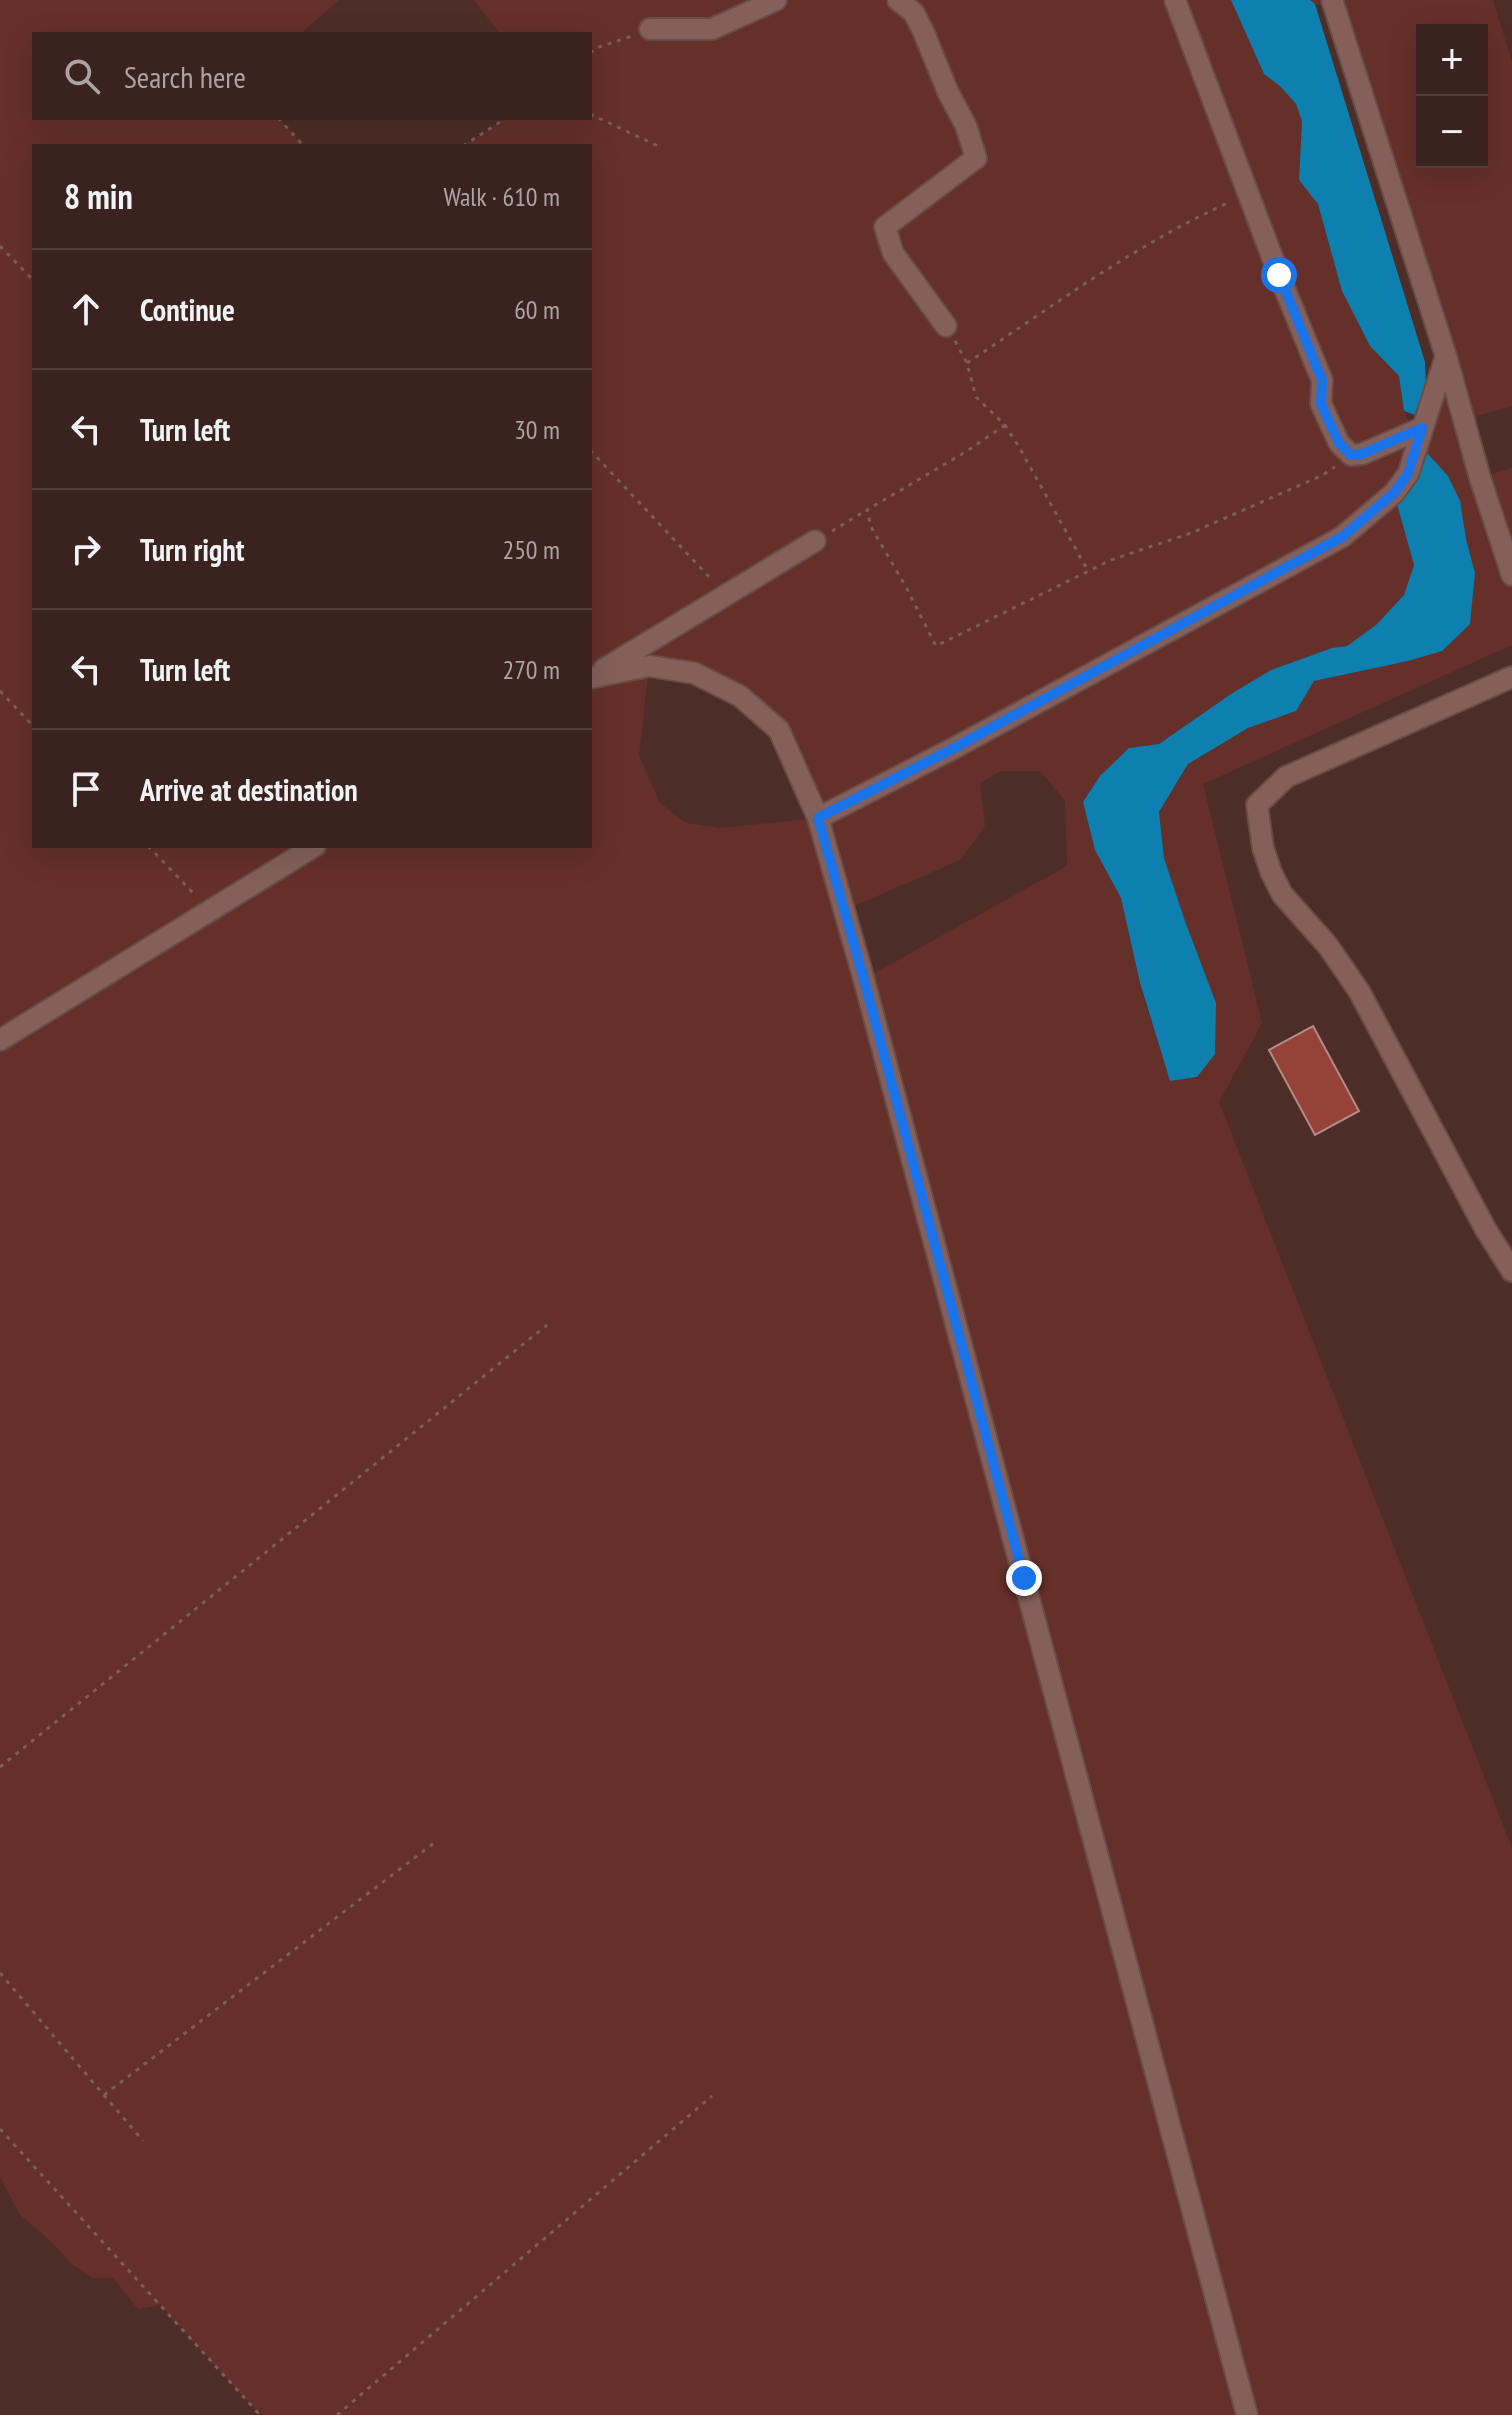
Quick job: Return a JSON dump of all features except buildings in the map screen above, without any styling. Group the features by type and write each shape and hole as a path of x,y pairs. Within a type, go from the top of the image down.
{"street":[{"path":"650,29 712,29 776,0"},
{"path":"898,0 914,13 924,33 948,92 966,126 976,158 885,227 893,253 946,326"},
{"path":"1175,0 1322,380 1321,404 1339,443 1351,455 1362,454 1422,428"},
{"path":"1332,0 1446,356 1512,575"},
{"path":"818,818 956,747 1342,537 1394,493 1408,474 1446,356"},
{"path":"592,677 815,541"},
{"path":"592,678 649,666 694,673 740,696 779,730 818,818 1247,2415"},
{"path":"1512,677 1286,777 1257,805 1263,848 1282,894 1328,946 1359,991 1486,1230 1512,1271"},
{"path":"0,1040 312,848"}],"path":[{"path":"592,51 650,29"},
{"path":"592,115 658,146"},
{"path":"280,120 302,144"},
{"path":"466,144 503,120"},
{"path":"967,363 1103,271 1194,218 1248,194"},
{"path":"0,246 32,279"},
{"path":"946,326 967,363 976,397 1005,425 1088,571"},
{"path":"815,541 1005,425"},
{"path":"592,452 726,595"},
{"path":"867,510 871,527 936,646 1111,560 1191,533 1307,483 1351,455"},
{"path":"0,691 32,725"},
{"path":"150,848 210,911"},
{"path":"0,1767 547,1325"},
{"path":"104,2095 434,1843"},
{"path":"0,1973 143,2141"},
{"path":"337,2415 712,2096"},
{"path":"0,2129 260,2415"}],"shaded area":[{"path":"0,0 339,0 302,32 32,32 32,120 280,120 302,144 32,144 32,848 592,848 592,144 466,144 503,120 592,120 592,32 498,32 474,0 1231,0 1264,74 1296,104 1302,121 1299,180 1318,204 1342,291 1370,346 1399,376 1404,411 1418,442 1446,356 1334,7 1315,4 1310,0 1493,0 1512,62 1512,406 1463,420 1480,477 1512,468 1512,645 1203,784 1262,1023 1219,1102 1512,1848 1512,2415 260,2415 160,2305 138,2309 113,2278 93,2278 71,2264 54,2244 20,2215 0,2177","holes":["1394,493 1466,539 1475,573 1408,661 1314,681 1295,711 1248,728 1188,764 1159,813 1164,858 1186,924 1197,1077 1170,1081 1142,993 1121,898 1095,850 1129,748 1159,744 1271,670 1332,648 1347,646 1376,625 1404,595 1414,565","649,666 740,696 779,730 818,818 720,828 686,823 660,803 639,755","1001,771 1040,771 1065,800 1067,866 864,979 845,910 960,860 985,826 980,783"]}],"water":[{"path":"1231,0 1310,0 1315,4 1425,362 1426,389 1415,415 1404,411 1399,376 1370,346 1342,291 1318,204 1299,180 1302,121 1296,104 1264,74"},
{"path":"1418,443 1448,476 1460,501 1475,573 1470,624 1442,651 1314,681 1296,711 1248,728 1188,764 1159,812 1164,858 1216,1003 1215,1054 1197,1077 1170,1081 1140,983 1121,898 1095,850 1083,802 1100,776 1129,748 1159,744 1271,670 1332,648 1347,646 1376,625 1404,595 1414,565 1394,493"}],"route":[{"path":"1024,1578 818,818 956,747 1342,537 1394,493 1408,474 1422,428 1362,454 1351,455 1339,443 1321,404 1322,380 1279,275"}]}
